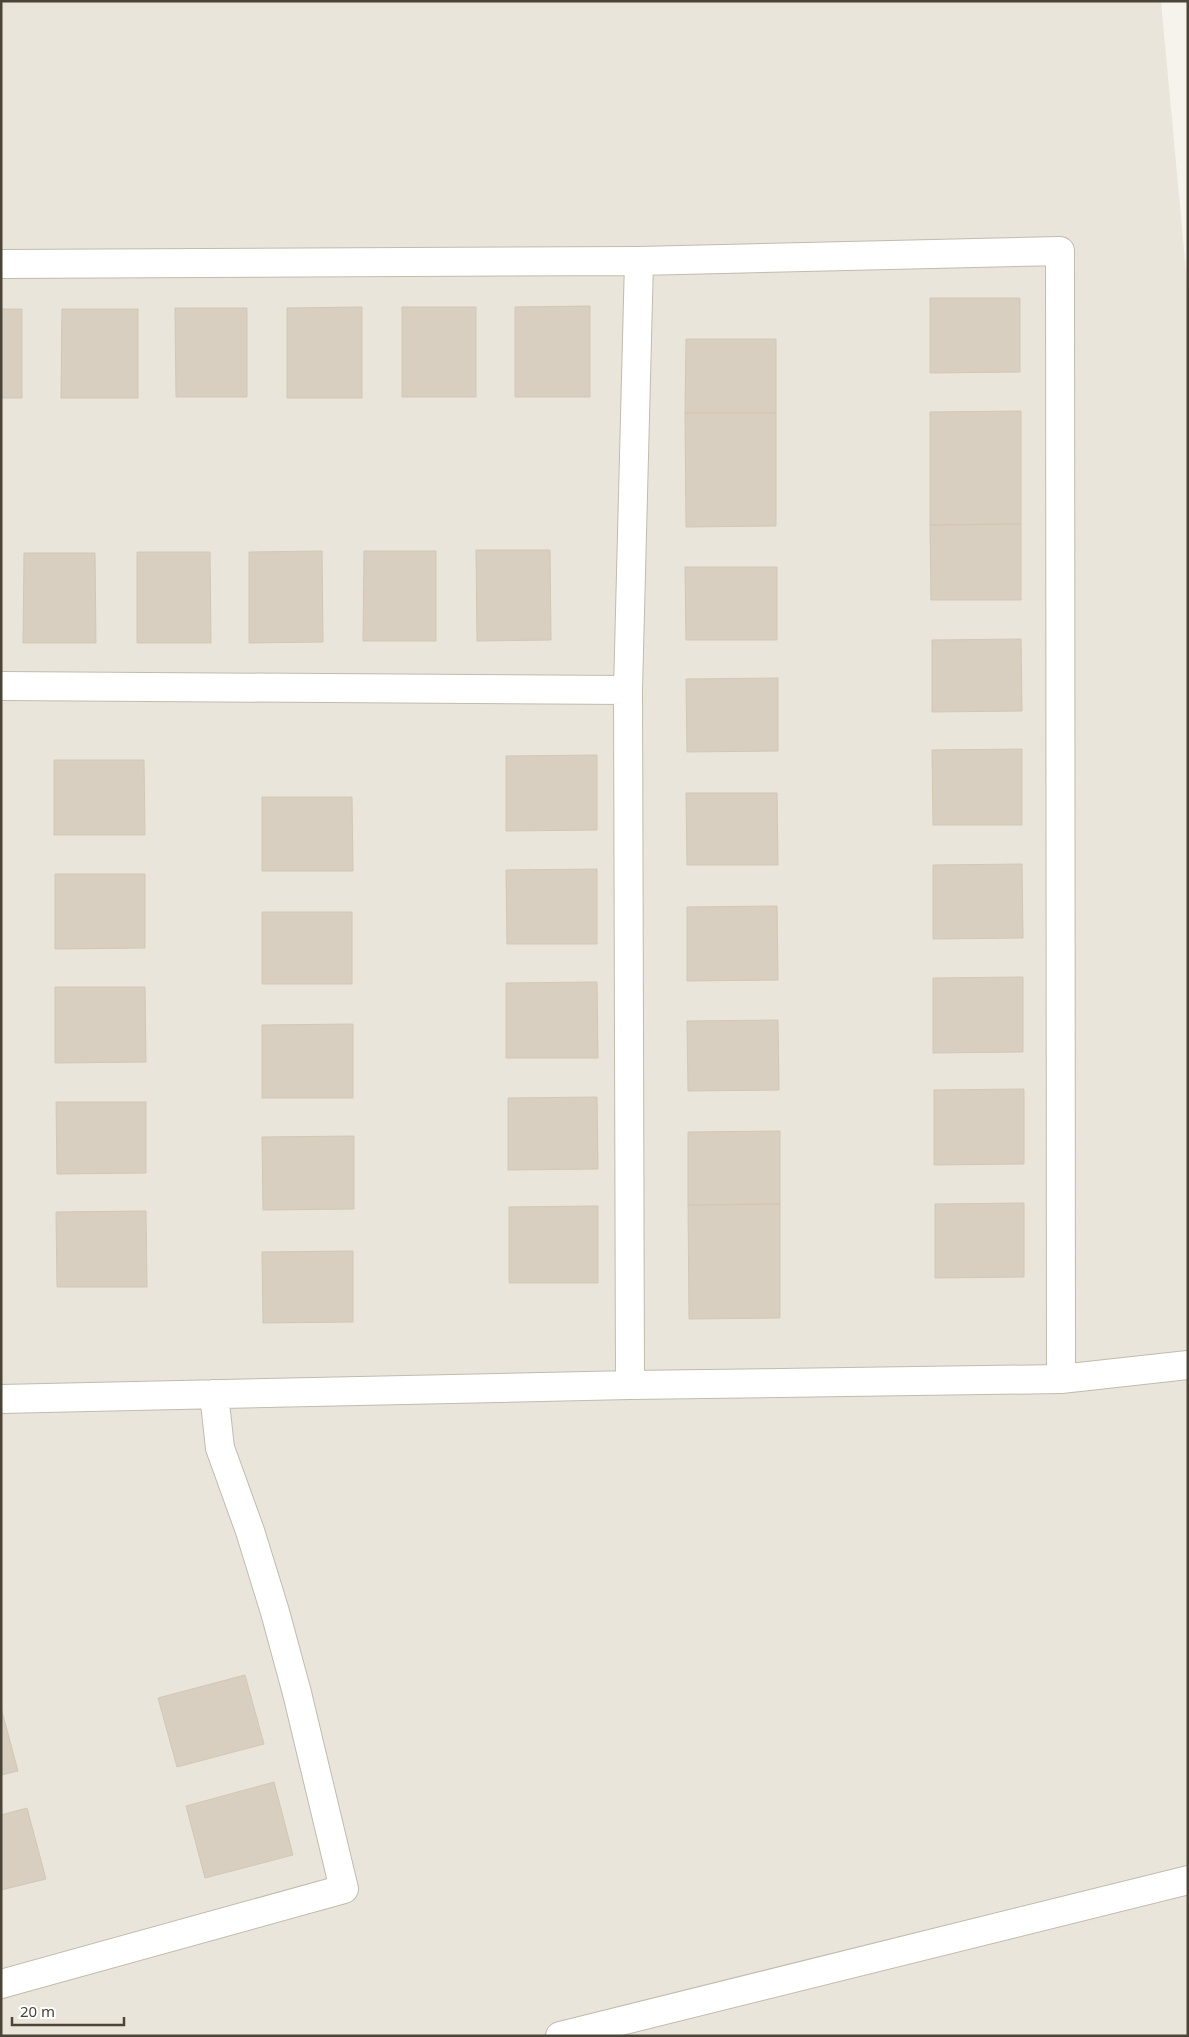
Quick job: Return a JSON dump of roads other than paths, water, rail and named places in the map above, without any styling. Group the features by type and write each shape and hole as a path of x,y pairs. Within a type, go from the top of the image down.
{"street":[{"path":"1,264 639,261 1060,251 1061,1379"},
{"path":"630,1385 628,690 639,261"},
{"path":"1,686 628,690"},
{"path":"1,1399 630,1385 1061,1379 1188,1365"},
{"path":"1,1984 344,1889 297,1693 275,1612 250,1531 220,1448 214,1394"},
{"path":"560,2036 1188,1880"}]}
